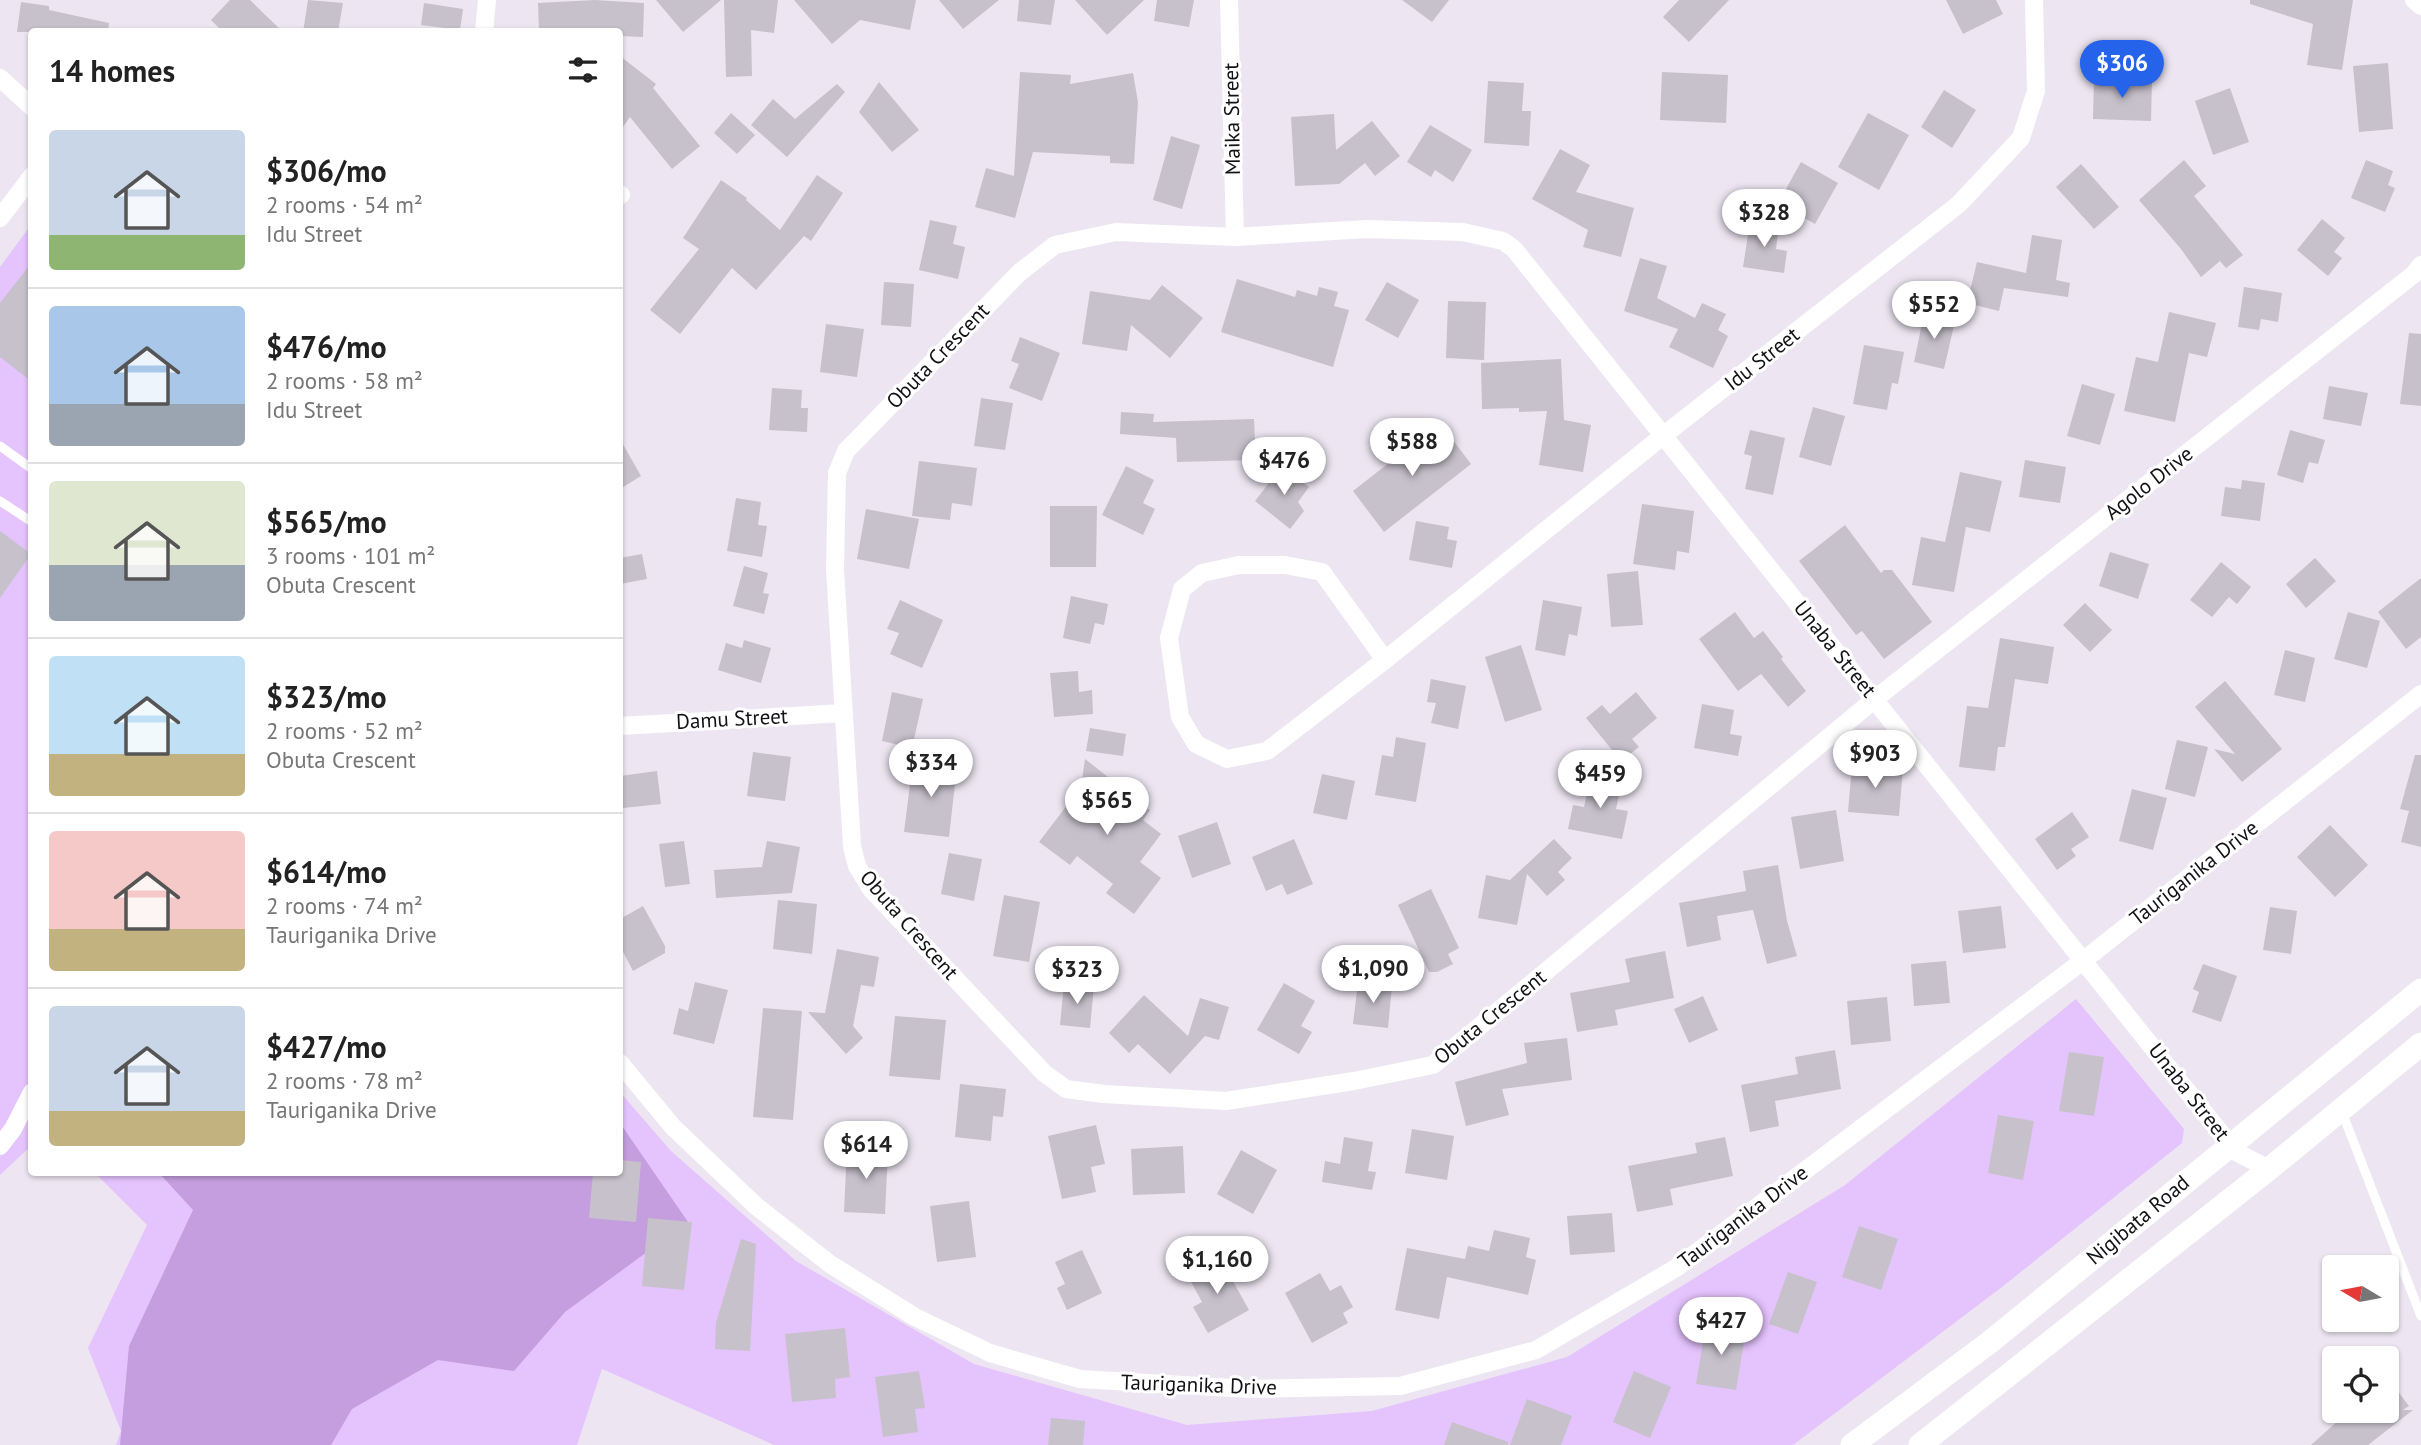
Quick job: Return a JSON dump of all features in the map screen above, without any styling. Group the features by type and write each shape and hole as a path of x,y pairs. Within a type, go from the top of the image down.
{"street":[{"path":"484,28 487,0"},
{"name":"Maika Street","path":"1229,0 1235,237"},
{"name":"Idu Street","path":"1385,660 1664,435 1959,204 2021,138 2036,91 2034,0"},
{"path":"2414,0 2421,6"},
{"path":"0,78 28,103"},
{"path":"0,218 28,181"},
{"name":"Obuta Crescent","path":"1514,249 1503,241 1463,232 1443,231 1366,229 1235,237 1116,232 1055,245 1020,272 846,451 837,473 835,569 852,846 857,866 871,889 1044,1073 1066,1089 1104,1094 1226,1101 1354,1081 1433,1065 1875,699"},
{"name":"Unaba Street","path":"1514,249 2236,1152 2269,1168"},
{"name":"Agolo Drive","path":"1875,699 2403,283 2421,265"},
{"path":"1239,565 1285,565 1322,572 1385,660 1267,751 1227,759 1196,744 1180,718 1169,638 1182,589 1202,573 1239,565"},
{"name":"Tauriganika Drive","path":"623,1067 673,1127 756,1206 820,1256 915,1317 990,1353 1080,1379 1250,1390 1400,1386 1536,1350 1676,1268 2084,960 2421,694"},
{"name":"Damu Street","path":"623,726 844,713"},
{"name":"Nigibata Road","path":"1852,1445 1990,1342 2230,1143 2421,990"},
{"name":"Nigibata Road","path":"1920,1445 2421,1044"},
{"path":"0,1146 13,1129 28,1100"}],"lane":[{"path":"0,446 28,466"},
{"path":"0,501 28,519"},
{"path":"2340,1108 2417,1291 2421,1316"}],"shaded area":[{"path":"28,229 28,1149 0,1175 0,267"},
{"path":"2076,999 2184,1129 2182,1143 2002,1287 1793,1445 774,1445 602,1369 577,1445 116,1445 121,1431 88,1348 147,1225 98,1176 623,1176 623,1095 671,1151 796,1261 974,1364 1187,1425 1372,1411 1567,1357 1845,1185"},
{"path":"623,1127 688,1222 565,1312 514,1371 438,1360 352,1409 331,1445 120,1445 129,1346 193,1210 162,1176 623,1176"}],"building":[{"path":"230,0 250,0 279,28 219,28 211,20"},
{"path":"308,0 343,3 339,28 304,28"},
{"path":"595,0 644,3 643,37 623,36 623,28 539,28 538,3"},
{"path":"656,0 721,0 683,32"},
{"path":"724,0 778,0 774,33 751,30 752,76 726,77"},
{"path":"794,0 916,0 910,30 860,20 832,44"},
{"path":"939,0 999,0 963,29"},
{"path":"1019,0 1055,0 1051,25 1017,21"},
{"path":"1075,0 1144,0 1107,35"},
{"path":"1157,0 1194,0 1189,27 1154,21"},
{"path":"1402,0 1449,0 1432,22"},
{"path":"1679,0 1729,0 1689,42 1663,17"},
{"path":"1946,0 1996,0 2003,14 1963,34"},
{"path":"2250,0 2353,0 2342,70 2307,65 2313,24 2250,4"},
{"path":"21,2 49,6 49,10 109,23 108,28 28,28 28,32 17,32"},
{"path":"424,3 463,9 460,28 421,25"},
{"path":"623,58 656,84 653,88 700,146 672,169 630,117 623,127"},
{"path":"2388,63 2393,129 2359,132 2353,66"},
{"path":"1020,72 1071,75 1070,84 1133,73 1138,102 1134,164 1110,163 1110,156 1033,152 1015,218 975,207 986,168 1014,176"},
{"path":"1662,72 1728,75 1726,123 1660,120"},
{"path":"2094,78 2152,80 2151,121 2093,119"},
{"path":"1488,81 1524,83 1522,111 1531,111 1529,146 1484,143"},
{"path":"879,82 919,130 892,152 859,112"},
{"path":"837,84 845,92 787,157 751,125 773,99 795,119"},
{"path":"2230,88 2249,142 2213,155 2195,101"},
{"path":"1944,90 1976,110 1952,148 1921,127"},
{"path":"731,113 755,135 737,154 714,133"},
{"path":"1868,113 1909,135 1879,190 1838,167"},
{"path":"1334,114 1336,150 1372,121 1400,156 1375,176 1365,163 1339,184 1295,186 1291,117"},
{"path":"1430,125 1472,150 1453,182 1435,170 1431,177 1407,162"},
{"path":"1171,136 1200,145 1182,209 1153,200"},
{"path":"1560,149 1590,165 1576,192 1634,208 1621,257 1583,247 1588,230 1532,199"},
{"path":"2184,160 2206,186 2194,196 2243,255 2226,268 2220,261 2201,277 2139,200"},
{"path":"2366,160 2393,171 2388,185 2395,188 2385,212 2351,198"},
{"path":"1801,162 1838,183 1815,224 1778,203"},
{"path":"2081,164 2119,207 2094,229 2056,187"},
{"path":"817,175 843,193 811,241 804,236 756,290 732,268 680,334 650,310 699,249 683,238 721,180 747,198 746,200 780,230"},
{"path":"2322,219 2345,238 2334,252 2342,258 2328,276 2297,250"},
{"path":"930,220 957,226 953,244 965,247 958,279 919,270"},
{"path":"1750,222 1779,226 1776,249 1787,251 1784,273 1743,267"},
{"path":"2032,235 2062,240 2056,280 2070,283 2068,297 2004,288 1999,311 1967,303 1977,262 2026,273"},
{"path":"1640,258 1667,266 1657,298 1695,318 1702,303 1726,314 1718,330 1728,336 1713,368 1669,347 1678,329 1624,311"},
{"path":"28,267 28,379 0,357 0,303"},
{"path":"1237,279 1295,297 1297,290 1317,296 1319,287 1338,292 1334,306 1349,310 1333,367 1221,332"},
{"path":"884,282 914,284 911,327 881,325"},
{"path":"1387,282 1419,300 1398,338 1365,320"},
{"path":"1162,285 1203,318 1170,358 1131,325 1127,351 1082,344 1090,291 1150,300"},
{"path":"2244,287 2282,293 2278,322 2261,319 2259,330 2238,327"},
{"path":"1448,301 1486,302 1484,360 1446,358"},
{"path":"2169,312 2216,323 2207,357 2189,353 2175,422 2124,411 2136,357 2158,362"},
{"path":"1924,314 1955,321 1944,369 1914,362"},
{"path":"826,324 864,329 857,377 820,372"},
{"path":"2409,333 2421,334 2421,406 2400,404"},
{"path":"1020,337 1060,353 1042,401 1009,388 1019,364 1011,361"},
{"path":"1864,345 1904,352 1898,384 1892,383 1887,410 1853,404"},
{"path":"1561,359 1564,420 1591,425 1583,472 1539,465 1547,411 1519,412 1519,408 1482,409 1481,363"},
{"path":"2082,384 2115,394 2100,445 2067,436"},
{"path":"2329,386 2368,393 2361,426 2323,419"},
{"path":"772,388 802,390 801,408 808,408 807,432 769,430"},
{"path":"981,398 1013,403 1005,450 974,446"},
{"path":"1813,407 1845,416 1831,466 1799,457"},
{"path":"1121,412 1154,414 1153,422 1254,419 1256,460 1177,462 1176,438 1120,434"},
{"path":"1440,423 1471,464 1384,532 1353,491"},
{"path":"1750,430 1785,438 1773,495 1745,489 1752,456 1744,454"},
{"path":"2290,430 2325,440 2318,464 2309,462 2303,483 2277,475"},
{"path":"623,444 641,476 623,487"},
{"path":"2025,460 2066,467 2060,503 2019,497"},
{"path":"919,461 977,468 972,506 952,503 950,520 912,516"},
{"path":"1126,466 1154,480 1143,503 1155,509 1143,535 1102,515"},
{"path":"1282,466 1309,487 1298,502 1304,511 1290,529 1255,501"},
{"path":"1960,472 2002,481 1990,532 1966,527 1954,592 1912,585 1921,537 1945,542"},
{"path":"2242,480 2265,483 2260,521 2221,516 2225,487 2241,489"},
{"path":"736,498 761,502 758,525 767,526 762,557 727,551"},
{"path":"1642,504 1694,511 1689,553 1677,551 1675,570 1633,564"},
{"path":"1050,506 1097,506 1096,567 1050,567"},
{"path":"866,509 919,519 909,569 857,559"},
{"path":"1416,521 1449,527 1447,539 1457,541 1452,568 1409,560"},
{"path":"1845,525 1881,573 1884,570 1892,570 1932,622 1884,659 1862,631 1856,635 1799,561"},
{"path":"0,531 28,552 28,558 0,598"},
{"path":"2110,552 2149,564 2138,599 2099,586"},
{"path":"642,554 647,579 623,583 623,557"},
{"path":"2315,558 2336,581 2306,608 2286,584"},
{"path":"2221,562 2251,587 2237,604 2229,597 2212,617 2190,600"},
{"path":"744,566 768,573 763,593 769,594 764,614 733,606"},
{"path":"1638,571 1643,625 1611,627 1607,574"},
{"path":"2421,578 2421,637 2406,649 2378,612"},
{"path":"1071,596 1108,604 1104,625 1095,623 1090,644 1063,638"},
{"path":"900,600 943,620 922,668 890,654 899,633 887,629"},
{"path":"1543,600 1582,607 1577,636 1569,634 1565,656 1535,650"},
{"path":"2085,603 2112,630 2090,652 2063,625"},
{"path":"1735,612 1754,638 1763,631 1806,691 1788,707 1761,674 1738,691 1699,639"},
{"path":"2348,612 2380,621 2367,668 2334,659"},
{"path":"2000,638 2054,647 2048,684 2015,679 2005,747 1998,747 1995,771 1959,767 1967,706 1988,708"},
{"path":"744,640 771,648 761,683 718,670 726,643 742,648"},
{"path":"1521,645 1542,710 1505,722 1485,657"},
{"path":"2285,650 2315,658 2305,702 2274,695"},
{"path":"1078,671 1079,692 1092,690 1093,714 1054,717 1050,673"},
{"path":"1431,679 1466,686 1458,729 1431,723 1436,703 1427,702"},
{"path":"2225,681 2282,749 2242,782 2214,749 2235,754 2195,707"},
{"path":"892,692 923,699 912,748 882,741"},
{"path":"1636,692 1657,718 1632,739 1639,747 1621,761 1586,718 1602,705 1610,714"},
{"path":"1702,704 1734,710 1730,734 1742,736 1738,756 1694,748"},
{"path":"1090,728 1126,734 1123,756 1086,751"},
{"path":"1396,737 1426,743 1416,802 1375,795 1382,755 1393,757"},
{"path":"2177,740 2208,747 2195,797 2165,789"},
{"path":"753,752 791,757 785,801 747,796"},
{"path":"2415,755 2421,755 2421,847 2401,842 2409,811 2400,809"},
{"path":"1085,759 1150,810 1143,820 1161,834 1140,862 1161,878 1134,914 1106,893 1113,884 1077,856 1070,865 1039,842 1081,787"},
{"path":"913,760 957,766 949,837 904,832"},
{"path":"1852,764 1903,768 1899,816 1848,812"},
{"path":"657,771 661,804 623,808 623,776"},
{"path":"1322,774 1355,781 1347,820 1313,813"},
{"path":"1591,775 1622,781 1616,809 1628,811 1622,839 1568,829 1573,805 1584,807"},
{"path":"2132,789 2167,798 2153,850 2119,841"},
{"path":"1836,810 1844,861 1800,869 1791,817"},
{"path":"2072,812 2089,837 2071,849 2076,856 2057,870 2035,839"},
{"path":"1217,822 1231,864 1192,878 1178,836"},
{"path":"2330,825 2368,865 2335,897 2297,857"},
{"path":"1294,839 1313,884 1287,895 1282,884 1266,891 1252,857"},
{"path":"1554,839 1572,858 1558,872 1565,880 1547,896 1527,874 1517,925 1478,918 1486,875 1510,880"},
{"path":"684,841 690,884 665,887 659,844"},
{"path":"767,841 800,847 792,893 716,898 714,870 762,867"},
{"path":"949,853 982,859 974,901 941,894"},
{"path":"1778,865 1787,921 1797,956 1767,964 1753,910 1717,916 1721,940 1687,947 1679,903 1746,891 1743,871"},
{"path":"1431,889 1459,948 1448,954 1453,964 1437,972 1429,972 1398,905"},
{"path":"1004,895 1040,902 1029,962 993,956"},
{"path":"778,900 817,904 812,954 773,949"},
{"path":"643,906 665,946 665,953 633,971 623,952 623,917"},
{"path":"2001,906 2006,948 1963,953 1958,911"},
{"path":"2270,907 2297,911 2291,954 2263,950"},
{"path":"837,949 879,957 874,987 861,985 853,1026 863,1038 846,1054 808,1012 825,1013"},
{"path":"1665,951 1674,998 1615,1010 1618,1025 1577,1032 1570,993 1630,982 1625,959"},
{"path":"1946,961 1950,1003 1914,1006 1911,964"},
{"path":"2203,964 2237,976 2221,1022 2192,1012 2199,992 2193,989"},
{"path":"695,982 728,990 714,1044 673,1034 679,1008 688,1011"},
{"path":"1358,982 1392,986 1388,1028 1353,1024"},
{"path":"1284,983 1315,1001 1301,1026 1312,1032 1299,1054 1257,1030"},
{"path":"1064,984 1094,986 1090,1028 1060,1025"},
{"path":"1144,995 1188,1036 1200,998 1229,1007 1219,1040 1205,1036 1170,1074 1138,1044 1129,1053 1109,1033"},
{"path":"1703,996 1718,1030 1689,1043 1674,1009"},
{"path":"1887,997 1891,1041 1851,1045 1847,1001"},
{"path":"763,1008 802,1011 793,1120 753,1117"},
{"path":"895,1016 946,1020 940,1080 889,1076"},
{"path":"1567,1038 1572,1080 1502,1089 1509,1115 1466,1126 1455,1082 1527,1063 1524,1043"},
{"path":"1835,1050 1841,1089 1775,1101 1779,1126 1750,1132 1741,1085 1798,1074 1795,1057"},
{"path":"2069,1052 2104,1057 2094,1116 2059,1111"},
{"path":"960,1084 1006,1089 1003,1117 993,1116 991,1141 955,1137"},
{"path":"1998,1115 2034,1121 2023,1180 1988,1173"},
{"path":"1096,1125 1105,1164 1091,1167 1096,1192 1062,1199 1048,1136"},
{"path":"1412,1129 1454,1136 1447,1180 1405,1173"},
{"path":"1344,1137 1373,1142 1368,1171 1376,1172 1372,1190 1322,1182 1325,1161 1340,1164"},
{"path":"1725,1137 1733,1176 1670,1189 1673,1205 1637,1212 1628,1166 1697,1153 1695,1143"},
{"path":"1183,1146 1185,1193 1133,1195 1131,1149"},
{"path":"847,1148 888,1151 885,1214 844,1212"},
{"path":"1241,1150 1277,1170 1253,1214 1217,1194"},
{"path":"623,1160 641,1162 636,1222 589,1218 593,1176 623,1176"},
{"path":"969,1201 976,1257 937,1262 930,1206"},
{"path":"1612,1213 1615,1252 1570,1255 1567,1216"},
{"path":"648,1218 692,1222 684,1290 642,1286"},
{"path":"1859,1226 1898,1239 1881,1290 1842,1277"},
{"path":"1494,1230 1530,1238 1526,1257 1536,1260 1528,1295 1447,1277 1439,1319 1395,1310 1407,1248 1465,1259 1468,1246 1489,1251"},
{"path":"741,1239 756,1244 750,1351 715,1349 716,1323"},
{"path":"1082,1250 1102,1293 1067,1310 1057,1288 1065,1284 1055,1262"},
{"path":"1220,1258 1249,1310 1208,1333 1193,1307 1202,1302 1188,1276"},
{"path":"1788,1272 1817,1282 1798,1334 1769,1324"},
{"path":"1320,1273 1330,1291 1341,1285 1353,1307 1343,1313 1348,1323 1312,1343 1285,1293"},
{"path":"1706,1324 1746,1330 1736,1390 1696,1384"},
{"path":"845,1328 850,1377 835,1379 836,1398 792,1402 785,1334"},
{"path":"919,1371 925,1408 915,1409 918,1432 883,1437 875,1377"},
{"path":"1634,1371 1671,1387 1650,1438 1613,1422"},
{"path":"2399,1393 2409,1406 2403,1410 2413,1410 2399,1421"},
{"path":"1527,1399 1572,1416 1561,1445 1510,1445"},
{"path":"1051,1418 1085,1421 1083,1445 1048,1445"},
{"path":"1452,1422 1508,1442 1508,1445 1444,1445"},
{"path":"2336,1423 2396,1423 2368,1445 2311,1445"}]}
